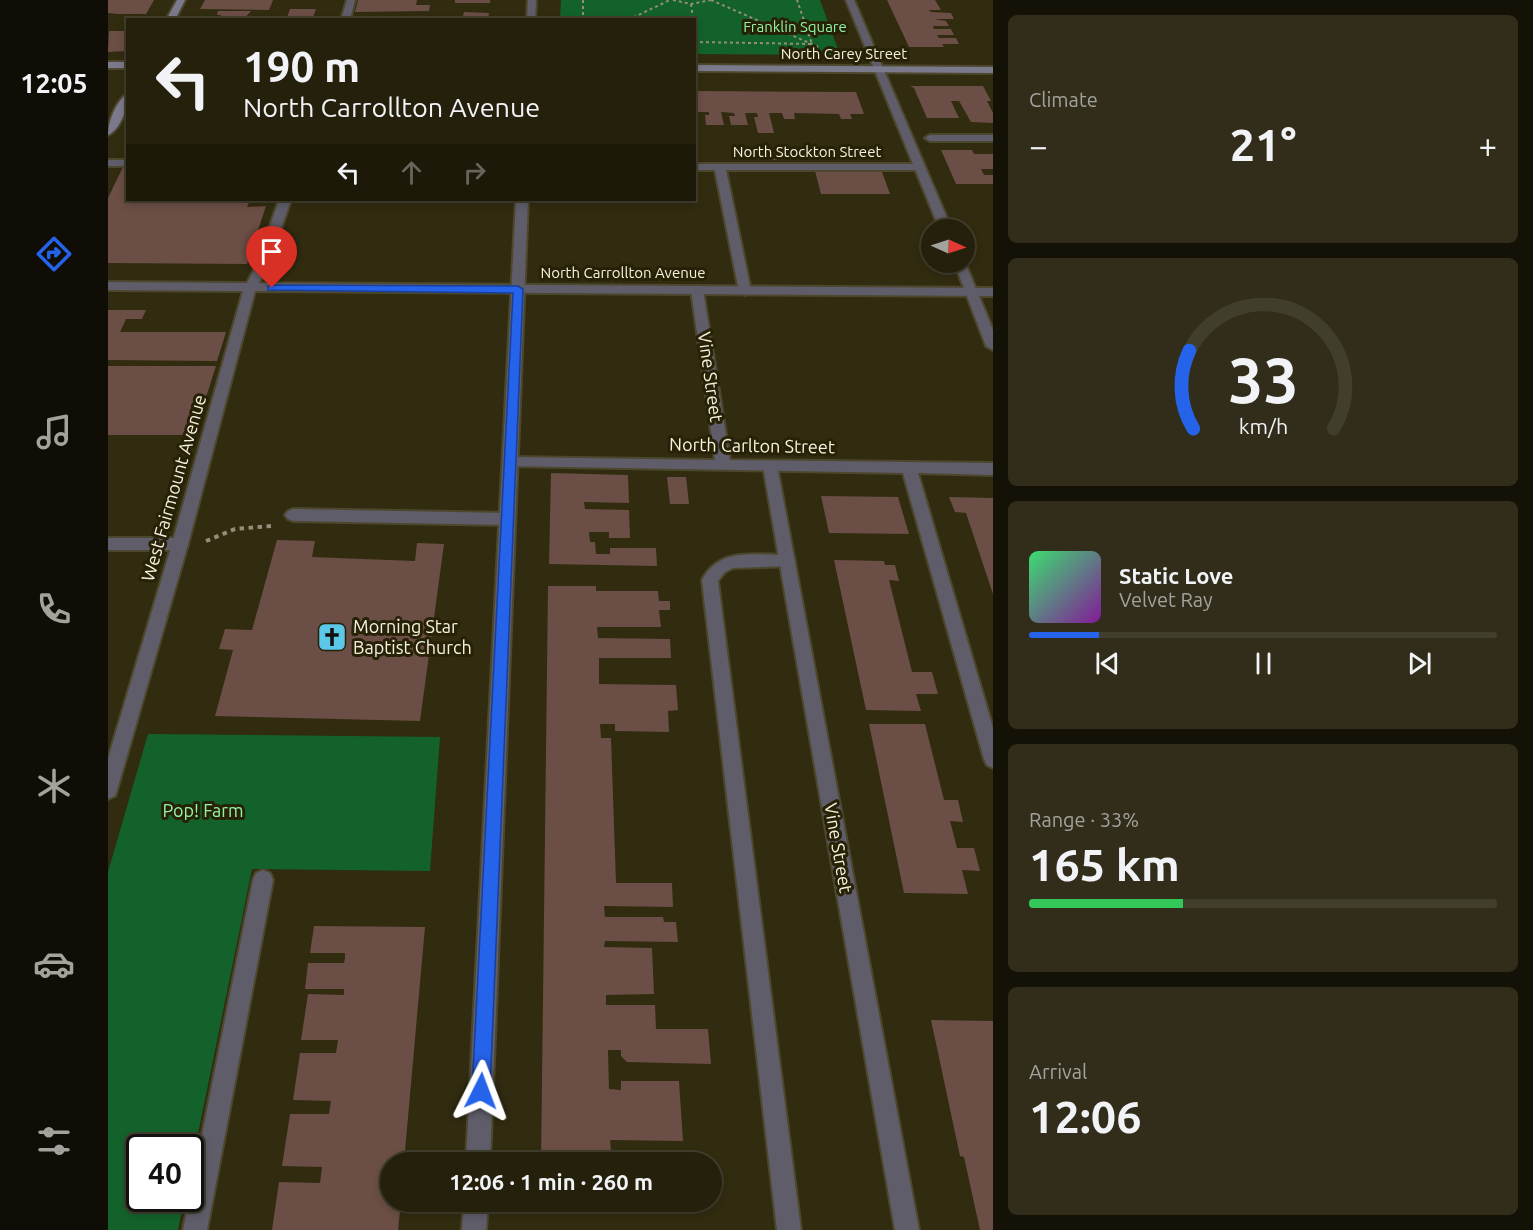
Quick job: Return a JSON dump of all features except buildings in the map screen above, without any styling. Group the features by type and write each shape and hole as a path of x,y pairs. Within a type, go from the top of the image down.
{"main road":[{"path":"171,18 181,0"},
{"path":"108,65 126,65"},
{"name":"North Carey Street","path":"696,68 993,70"},
{"path":"108,132 126,100"}],"street":[{"path":"346,18 351,0"},
{"path":"531,18 532,0"},
{"path":"850,0 941,219"},
{"path":"930,138 993,138"},
{"path":"108,163 126,163"},
{"name":"North Stockton Street","path":"696,166 920,167"},
{"path":"720,167 745,291"},
{"name":"West Fairmount Avenue","path":"108,790 178,550 250,288 261,268 285,201"},
{"path":"478,1152 522,201"},
{"path":"964,273 993,346"},
{"name":"North Carrollton Avenue","path":"108,286 993,292"},
{"name":"Vine Street","path":"697,290 723,464"},
{"name":"North Carlton Street","path":"510,462 993,469"},
{"name":"Vine Street","path":"770,466 907,1230"},
{"path":"909,468 993,759"},
{"path":"293,515 507,519"},
{"path":"108,544 178,550"},
{"path":"787,561 732,562 719,567 710,580 789,1230"},
{"path":"195,1230 263,880"},
{"path":"474,1230 475,1212"}],"path":[{"path":"583,0 583,18"},
{"path":"632,18 671,0 690,4 711,0 829,51"},
{"path":"797,0 812,44"},
{"path":"690,4 693,18"},
{"path":"699,49 696,42 812,44"},
{"path":"178,550 235,529 271,526 293,515"}],"green space":[{"name":"Franklin Square","path":"561,0 820,0 840,55 696,54 696,18 560,18"},
{"name":"Pop! Farm","path":"148,734 440,737 430,871 252,869 198,1134 126,1134 126,1212 181,1212 178,1230 108,1230 108,872"}],"place":[{"name":"Morning Star Baptist Church","path":"332,637"}],"route":[{"path":"272,288 518,289 481,1091"}]}
